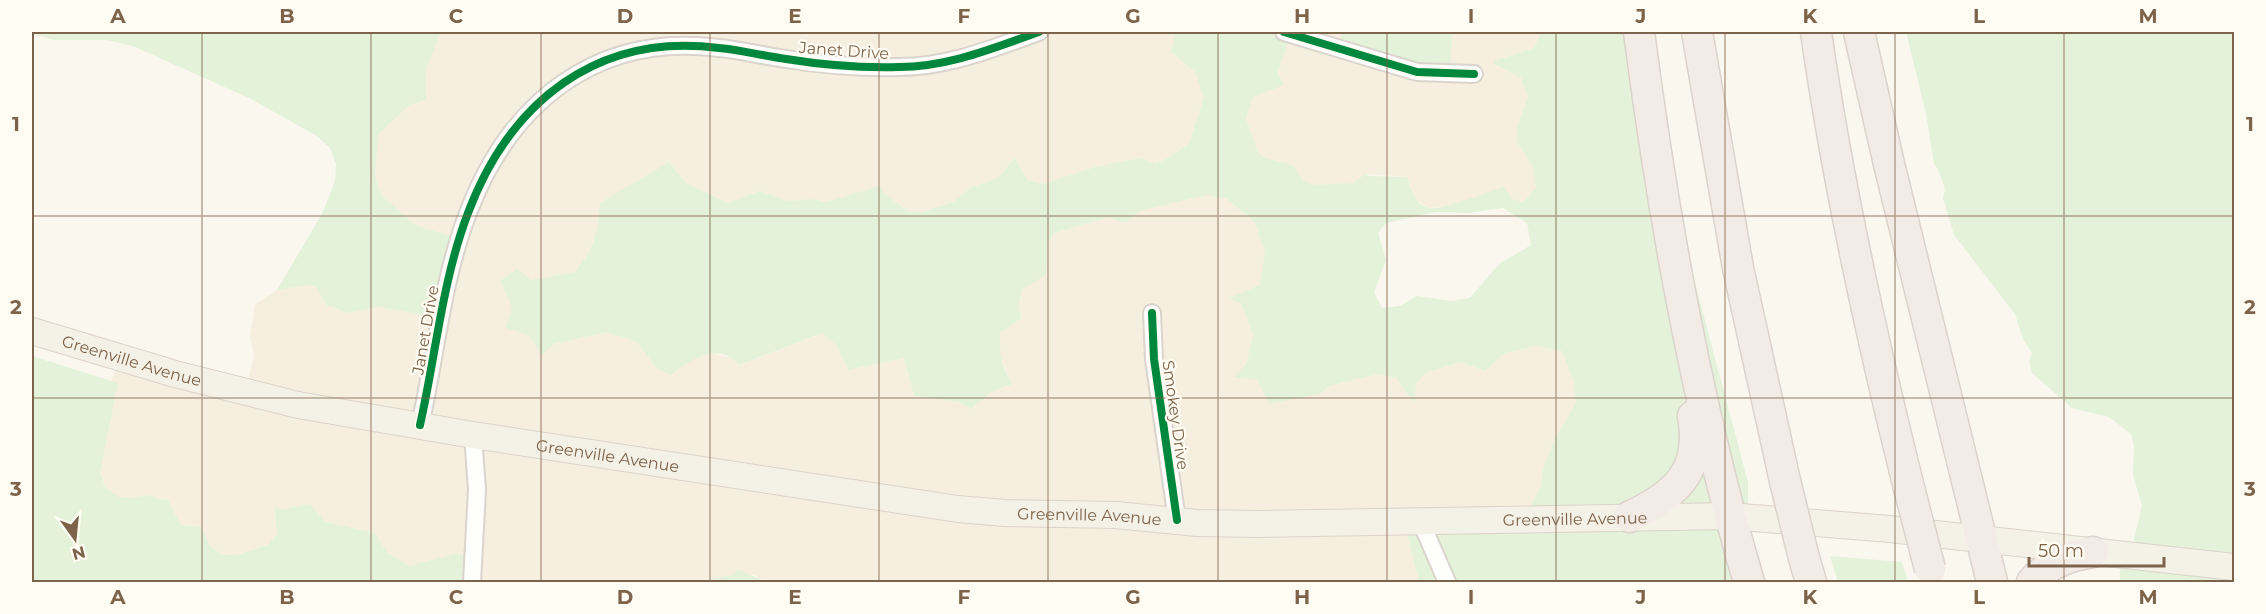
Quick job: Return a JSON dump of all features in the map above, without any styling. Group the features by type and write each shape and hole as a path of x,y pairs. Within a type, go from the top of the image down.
{"highway":[{"path":"1639,32 1664,201 1686,318 1729,516 1749,582"},
{"path":"1697,32 1745,300 1807,570"},
{"path":"1815,32 1852,237 1880,367 1932,576"},
{"path":"1859,32 1992,582"},
{"path":"1629,517 1666,495 1683,479 1695,453 1695,432 1683,364 1686,318"},
{"path":"2032,582 2053,564 2080,554 2093,552"}],"main road":[{"name":"Greenville Avenue","path":"32,331 224,388 298,405 473,435 958,509 1005,513 1116,515 1197,523 1250,524 1729,516 1890,529 2235,567"}],"street":[{"name":"Janet Drive","path":"420,425 447,279 468,212 494,158 526,115 553,90 580,71 605,59 633,51 667,46 717,47 788,60 855,66 933,65 967,58 1039,32"},
{"path":"1284,32 1417,72 1474,74"},
{"name":"Smokey Drive","path":"1152,313 1154,359 1177,520"},
{"path":"472,582 477,490 473,435"},
{"path":"1421,522 1447,582"}],"shaded area":[{"path":"441,32 1175,32 1171,52 1195,72 1205,97 1189,143 1170,157 1155,164 1141,158 1095,167 1043,184 1027,180 1015,158 998,178 972,187 953,202 922,212 907,211 879,187 826,202 813,199 788,201 760,191 728,203 686,183 669,162 601,203 597,237 591,251 575,272 531,280 529,335 554,344 607,332 637,342 656,368 671,375 690,360 710,353 733,358 740,365 823,333 837,346 848,370 904,358 914,396 959,402 971,409 993,391 1013,384 1008,377 999,349 1000,333 1021,318 1019,304 1022,289 1055,233 1108,217 1126,223 1139,211 1207,195 1227,199 1255,222 1265,253 1260,285 1241,303 1253,334 1247,363 1257,380 1320,394 1328,386 1379,374 1396,378 1414,402 1416,384 1424,373 1460,362 1485,371 1505,353 1536,346 1562,351 1574,382 1576,403 1554,440 1543,469 1541,487 1527,511 1407,534 1419,582 768,582 754,575 733,575 697,582 656,582 653,580 652,582 472,582 455,554 409,566 387,552 375,533 326,522 310,504 285,509 277,534 268,545 237,555 222,555 209,545 202,527 181,525 168,500 157,499 149,495 130,498 117,497 105,487 94,449 99,434 110,426 105,400 119,359 245,393 254,356 250,336 255,304 277,290 309,285 317,288 327,306 346,313 379,307 436,317 453,237 417,226 382,196 375,177 378,135 408,106 426,99 426,68"},
{"path":"1291,32 1342,32 1340,40 1451,65 1452,32 1541,32 1534,48 1497,60 1521,78 1528,97 1517,128 1516,141 1533,166 1536,188 1523,202 1512,199 1428,208 1415,198 1407,177 1365,174 1353,183 1314,185 1302,180 1293,165 1265,158 1258,153 1246,118 1253,97 1278,73"}],"green space":[{"path":"32,32 441,32 426,68 426,99 408,106 378,135 375,177 382,196 417,226 454,237 436,317 379,307 346,313 327,306 317,288 309,285 277,290 323,212 335,181 336,164 330,148 317,136 251,99 133,46 107,40 54,40 32,34"},
{"path":"1175,32 1291,32 1278,73 1284,85 1253,97 1246,118 1258,153 1265,158 1293,165 1302,180 1314,185 1353,183 1365,174 1407,177 1420,203 1428,208 1434,208 1503,187 1512,199 1523,202 1536,188 1533,166 1516,141 1517,128 1528,97 1521,78 1493,63 1534,48 1541,32 1652,32 1653,52 1666,105 1665,129 1688,257 1748,482 1748,528 1762,582 1419,582 1407,534 1527,511 1541,487 1543,469 1554,440 1576,403 1574,382 1562,351 1536,346 1505,353 1485,371 1460,362 1425,373 1416,384 1414,403 1396,378 1379,374 1328,386 1320,394 1269,404 1257,380 1234,377 1247,363 1253,334 1241,303 1229,298 1260,285 1265,253 1255,222 1227,199 1207,195 1139,211 1126,223 1108,217 1055,233 1047,244 1046,275 1022,289 1019,304 1021,318 1000,333 1002,360 1013,384 993,391 971,409 959,402 914,396 904,358 848,370 837,346 822,333 739,365 722,354 705,355 687,363 671,375 656,368 637,342 607,332 554,344 542,355 529,335 506,328 512,307 500,281 517,269 531,280 575,272 594,240 600,203 669,162 686,183 728,203 760,191 788,201 813,199 826,202 880,186 884,193 907,211 922,212 953,202 972,187 998,178 1015,158 1027,180 1043,184 1095,167 1141,158 1155,164 1170,157 1189,143 1204,97 1195,72 1171,52","holes":["1503,208 1527,223 1531,245 1499,264 1470,298 1451,301 1417,296 1400,306 1382,308 1374,292 1386,260 1378,233 1386,223 1436,212 1469,213"]},
{"path":"1342,32 1452,32 1451,65 1422,65 1341,44"},
{"path":"1906,32 2234,32 2234,582 2120,582 2120,545 2133,543 2142,506 2133,475 2134,446 2131,434 2109,417 2072,408 2032,373 2029,362 2032,353 2023,339 2015,314 1954,235 1943,198 1945,189 1934,164 1926,114"},
{"path":"32,356 118,383 100,471 105,487 118,497 149,495 157,499 168,500 181,525 202,527 209,545 222,555 237,555 268,545 277,534 275,508 285,509 310,504 326,522 375,533 387,552 409,566 455,554 473,558 472,582 32,582"},
{"path":"1830,556 1902,562 1908,582 1838,582"},
{"path":"738,570 768,582 697,582 733,575"}],"cycle path":[{"path":"420,425 446,291 468,213 486,173 508,138 534,108 564,83 597,64 634,51 675,46 719,48 828,64 899,67 953,60 1039,32"},
{"path":"1284,32 1417,72 1474,74"},
{"path":"1152,313 1154,359 1177,520"}]}
